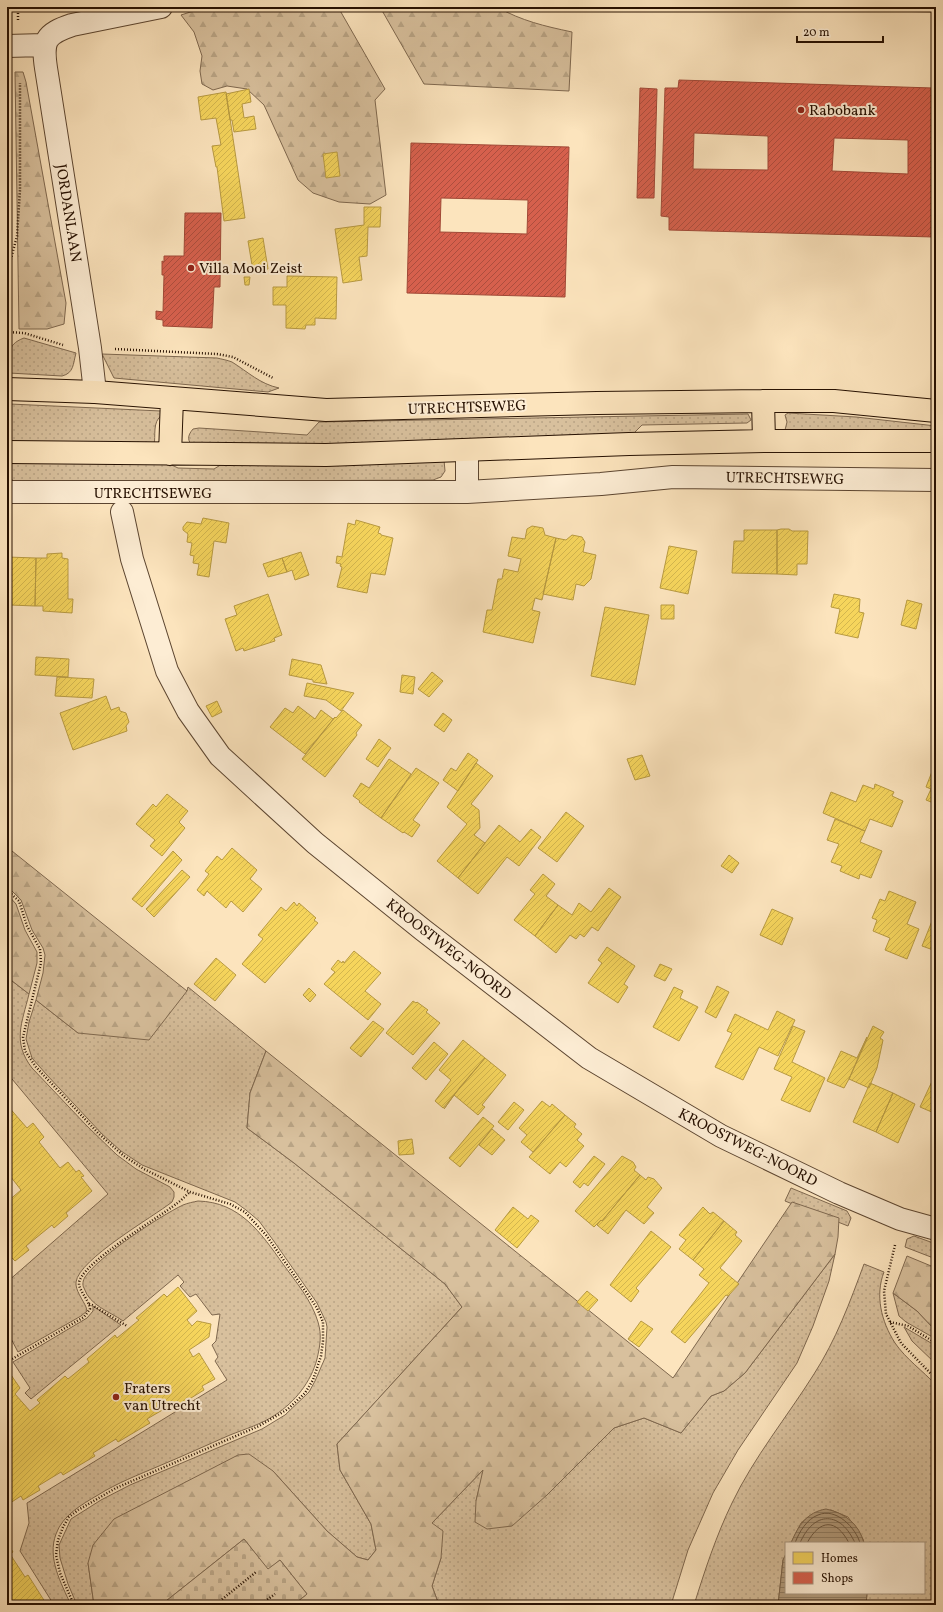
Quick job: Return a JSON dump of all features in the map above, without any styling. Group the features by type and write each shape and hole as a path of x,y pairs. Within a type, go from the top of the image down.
{"main road":[{"name":"UTRECHTSEWEG","path":"7,389 95,392 326,410 597,403 834,401 936,411"},
{"path":"170,454 172,398"},
{"path":"763,401 764,441"},
{"path":"7,452 326,455 629,444 764,441 936,441"}],"street":[{"path":"14,46 47,40 58,29 72,25 161,7"},
{"name":"JORDANLAAN","path":"47,40 46,68 90,348 95,392"},
{"path":"467,450 467,492"},
{"name":"UTRECHTSEWEG","path":"7,492 467,492 601,484 673,477 936,480"},
{"name":"KROOSTWEG-NOORD","path":"122,512 132,559 167,671 188,711 220,756 315,843 423,930 589,1058 721,1136 839,1193 900,1218 936,1229"}],"path":[{"path":"7,274 17,236 20,190 14,46"},
{"path":"7,332 24,333 67,346 217,354 233,357 275,380"},
{"path":"7,890 19,901 27,926 40,949 40,963 23,1037 25,1051 36,1067 99,1134 124,1156 144,1169 190,1192 230,1204 245,1212 266,1235 317,1308 323,1322 322,1356 313,1380 305,1393 288,1408 259,1426 116,1488 78,1510 69,1517 58,1540 56,1555 60,1573 74,1605"},
{"path":"7,1362 84,1318 90,1309 79,1285 80,1279 84,1273 103,1255 177,1204 190,1192"},
{"path":"900,1218 890,1272 884,1291 886,1314 901,1344 936,1378"},
{"path":"89,1304 127,1326"},
{"path":"890,1322 908,1326 936,1343"},
{"path":"215,1605 256,1572"},
{"path":"260,1605 275,1594"}],"green space":[{"path":"206,7 338,7 385,89 375,100 386,195 370,204 339,202 313,193 298,180 264,105 247,89 227,86 213,90 202,84 200,71 202,56 194,32 181,15"},
{"path":"380,7 497,7 515,16 533,22 572,32 569,91 424,84"},
{"path":"793,7 936,7 936,12 791,9"},
{"path":"15,72 23,72 26,82 66,303 64,324 47,329 19,329"},
{"path":"24,338 76,353 69,373 62,376 9,373 9,356 11,348 14,344"},
{"path":"102,354 217,358 232,362 260,381 279,388 268,392 114,378"},
{"path":"10,404 161,411 162,415 157,421 154,446 9,445"},
{"path":"788,413 856,417 936,426 936,434 785,430 787,422 785,415"},
{"path":"748,414 751,420 747,423 642,425 629,438 194,447 190,443 189,438 193,429 199,428 307,435 319,422"},
{"path":"159,459 178,468 214,469 230,459 444,460 445,471 441,477 433,480 18,482 12,480 9,476 9,461"},
{"path":"7,847 187,991 149,1040 78,1033 36,1000 43,973 45,955 43,948 32,930 21,900 7,886"},
{"path":"7,894 16,904 25,930 37,952 37,963 29,994 7,977"},
{"path":"7,977 29,994 20,1032 20,1041 26,1059 32,1068 117,1155 136,1169 170,1187 174,1192 172,1202 118,1239 90,1262 80,1273 76,1285 87,1311 81,1316 18,1352 7,1331 7,1282 108,1194 7,1073"},
{"path":"188,987 266,1051 250,1093 247,1128 294,1163 445,1284 462,1307 337,1444 340,1470 371,1524 376,1550 368,1560 357,1557 327,1531 273,1471 88,1563 94,1605 77,1605 68,1584 60,1558 59,1545 71,1519 101,1500 130,1485 262,1429 285,1415 309,1392 325,1358 327,1327 317,1303 259,1221 235,1202 142,1165 121,1151 102,1134 32,1058 26,1039 29,1022 36,1000 78,1033 187,991"},
{"path":"266,1051 673,1378 792,1202 839,1218 835,1254 745,1373 724,1391 711,1396 681,1433 644,1418 614,1428 547,1495 512,1526 487,1529 475,1522 476,1501 483,1470 432,1523 443,1531 441,1558 432,1586 439,1605 299,1605 297,1602 307,1594 280,1560 268,1570 244,1539 161,1605 94,1605 88,1563 93,1545 114,1519 238,1455 249,1454 273,1471 327,1531 357,1557 368,1560 376,1550 371,1524 340,1470 337,1444 462,1307 445,1284 294,1163 247,1128 250,1093"},
{"path":"791,1188 847,1211 851,1218 848,1226 785,1201"},
{"path":"198,1201 226,1207 238,1213 248,1221 266,1241 308,1299 315,1314 320,1336 317,1359 311,1376 295,1398 282,1410 270,1418 120,1483 73,1511 59,1527 56,1534 53,1552 56,1570 71,1605 54,1605 20,1551 29,1523 27,1503 227,1380 215,1361 218,1357 212,1345 216,1341 220,1314 212,1315 196,1294 190,1297 180,1286 184,1282 178,1275 123,1321 95,1304 87,1294 83,1285 84,1278 92,1268 131,1237 173,1210 185,1204"},
{"path":"914,1236 936,1244 936,1259 905,1247 907,1239"},
{"path":"835,1254 829,1281 813,1326 797,1363 738,1450 713,1493 688,1550 671,1605 439,1605 432,1586 441,1558 432,1523 484,1469 476,1501 547,1495 614,1428 644,1418 681,1433 711,1396 724,1391 745,1373"},
{"path":"907,1256 936,1268 936,1331 917,1311 893,1293"},
{"path":"864,1264 884,1272 881,1281 880,1299 883,1317 890,1335 904,1354 936,1385 936,1605 866,1605 867,1594 925,1594 925,1542 864,1542 848,1517 831,1510 808,1517 801,1523 792,1542 785,1542 785,1556 783,1560 778,1605 694,1605 716,1541 732,1503 760,1453 804,1390 822,1361 842,1320"},
{"path":"893,1293 917,1311 936,1331 936,1339 906,1322 899,1316"},
{"path":"93,1306 121,1325 31,1399 25,1393 30,1388 13,1362 87,1318 93,1311"},
{"path":"904,1327 936,1346 936,1364 912,1341"},
{"path":"244,1539 268,1569 280,1560 307,1594 297,1602 299,1605 161,1605"}],"water":[{"path":"826,1509 833,1511 850,1520 859,1530 864,1542 792,1542 804,1521 819,1511"},
{"path":"785,1556 785,1594 867,1594 866,1605 778,1605 783,1560"}],"building: Homes":[{"path":"249,89 251,102 242,104 244,118 254,116 256,129 234,132 232,120 230,120 226,94"},
{"path":"226,92 245,218 224,221 217,167 212,146 221,145 216,118 201,120 198,97"},
{"path":"337,152 340,176 326,178 323,154"},
{"path":"364,207 381,207 380,227 368,227 367,256 359,257 362,280 343,283 335,229 364,225"},
{"path":"263,238 268,269 253,271 248,241"},
{"path":"287,276 337,277 336,319 315,318 315,325 306,325 305,329 286,328 286,305 273,305 273,287 287,287"},
{"path":"244,277 250,277 249,285 245,285"},
{"path":"203,518 229,523 226,543 214,541 209,577 197,575 199,564 193,563 194,556 190,555 192,543 187,542 188,534 183,530 183,527 187,522 201,524"},
{"path":"356,520 380,527 378,533 393,538 385,575 371,573 367,593 337,587 342,567 340,566 341,564 336,563 337,556 342,557 348,523 355,525"},
{"path":"532,526 543,528 545,535 556,538 542,600 535,598 532,610 540,612 533,643 483,632 487,610 492,610 498,579 502,579 504,569 518,572 521,559 508,556 512,537 525,539 527,529"},
{"path":"744,530 777,530 777,574 732,573 734,541 744,541"},
{"path":"777,530 808,531 807,564 797,564 797,575 777,574"},
{"path":"572,535 582,537 585,542 583,552 596,555 591,579 584,586 576,584 573,600 543,594 556,538 566,540"},
{"path":"669,546 697,551 688,594 660,588"},
{"path":"301,552 309,575 295,580 292,570 287,572 282,558"},
{"path":"62,553 62,558 68,559 68,599 73,599 72,613 43,611 43,606 35,606 36,558 47,558 47,554"},
{"path":"7,557 36,558 35,606 10,605 10,617 7,617"},
{"path":"282,558 287,572 268,577 263,564"},
{"path":"268,594 282,635 274,638 275,641 244,651 243,648 236,651 225,619 237,615 234,606"},
{"path":"834,594 860,599 859,612 864,613 858,638 835,633 840,609 831,607"},
{"path":"907,600 922,604 916,629 901,625"},
{"path":"661,605 674,605 674,619 661,619"},
{"path":"605,607 649,615 635,685 591,676"},
{"path":"36,657 69,659 68,677 35,675"},
{"path":"292,659 321,665 327,684 313,682 313,680 289,675"},
{"path":"432,672 443,681 429,697 418,689"},
{"path":"402,675 415,677 413,694 400,692"},
{"path":"57,677 94,679 92,698 55,696"},
{"path":"307,683 354,693 341,711 326,700 304,696"},
{"path":"106,696 111,710 119,707 120,711 126,713 129,722 126,726 127,731 73,750 60,713"},
{"path":"217,701 222,712 212,717 206,706"},
{"path":"298,706 315,719 321,710 333,719 335,717 305,754 270,727 285,708 293,713"},
{"path":"343,710 362,725 356,733 357,735 325,777 302,759 335,717 336,718"},
{"path":"443,713 452,720 444,732 434,725"},
{"path":"379,739 391,748 378,767 366,759"},
{"path":"468,753 478,760 458,791 443,780 451,768 456,771"},
{"path":"642,755 650,776 635,780 627,759"},
{"path":"389,759 411,774 381,818 353,796 361,783 369,788"},
{"path":"476,763 493,776 471,804 479,810 480,828 474,835 485,843 458,878 437,861 467,824 447,807"},
{"path":"416,768 439,783 413,820 420,825 412,837 404,832 403,833 381,818"},
{"path":"933,769 936,770 936,804 926,800 931,789 926,787"},
{"path":"875,784 894,792 892,796 903,801 892,827 870,819 865,831 823,813 831,792 856,802 863,785 874,789"},
{"path":"167,794 188,811 179,822 185,828 162,856 150,846 155,840 136,824 153,804 156,807"},
{"path":"566,812 584,826 557,862 538,848"},
{"path":"835,819 865,831 860,842 882,851 871,878 860,874 859,879 840,871 842,866 831,862 839,844 827,840"},
{"path":"499,825 520,842 531,829 541,837 519,866 507,857 478,894 458,878"},
{"path":"232,848 257,870 250,879 262,889 243,912 231,901 226,908 207,891 204,896 197,890 209,874 205,871 217,856 222,860"},
{"path":"173,851 182,860 142,907 132,899"},
{"path":"729,855 739,863 732,873 721,866"},
{"path":"182,870 190,877 154,917 146,909"},
{"path":"543,874 555,884 546,896 558,905 535,936 514,920 535,894 530,890"},
{"path":"609,888 621,897 598,931 592,927 584,937 580,934 576,939 570,935 556,953 535,936 558,905 572,915 579,903 591,912"},
{"path":"889,891 916,902 907,924 919,929 907,959 885,950 890,938 873,931 877,920 872,918 880,899 885,901"},
{"path":"294,902 297,906 299,903 316,918 314,920 318,923 265,983 242,964 263,939 258,935 281,907 286,911"},
{"path":"772,909 793,918 782,945 760,935"},
{"path":"934,916 936,917 936,951 922,946"},
{"path":"607,947 635,966 624,984 628,987 618,1003 588,983 602,963 598,960"},
{"path":"354,951 381,973 365,991 381,1004 368,1020 324,984 335,972 331,969 338,960 342,963 343,961 344,963"},
{"path":"216,958 236,975 215,1001 194,984"},
{"path":"660,964 672,969 665,981 654,976"},
{"path":"717,986 729,992 716,1018 705,1012"},
{"path":"674,987 683,991 680,998 698,1007 679,1041 653,1027"},
{"path":"309,988 316,995 310,1002 303,995"},
{"path":"413,1001 416,1003 417,1002 428,1010 426,1012 440,1023 413,1055 386,1033"},
{"path":"777,1011 795,1020 778,1056 759,1047 743,1080 715,1067 732,1033 727,1031 735,1014 768,1030"},
{"path":"373,1021 384,1029 361,1057 350,1048"},
{"path":"793,1026 805,1031 792,1062 825,1078 810,1112 781,1100 792,1077 774,1069"},
{"path":"873,1026 884,1032 880,1038 883,1040 877,1068 869,1088 849,1079"},
{"path":"867,1037 844,1088 827,1081 841,1051 857,1058"},
{"path":"463,1040 485,1058 443,1108 435,1101 451,1080 439,1070"},
{"path":"434,1042 448,1054 426,1080 412,1068"},
{"path":"485,1058 506,1075 482,1105 485,1107 478,1115 454,1095"},
{"path":"934,1077 936,1078 936,1110 934,1113 920,1107"},
{"path":"870,1083 893,1093 876,1132 853,1122"},
{"path":"7,1093 12,1098 7,1102"},
{"path":"893,1093 915,1104 898,1143 876,1132"},
{"path":"542,1101 550,1107 552,1104 565,1115 533,1152 521,1142 527,1135 519,1128"},
{"path":"514,1102 524,1110 508,1130 498,1122"},
{"path":"7,1105 27,1128 33,1123 44,1137 39,1142 60,1168 68,1162 76,1172 79,1170 84,1176 81,1177 92,1191 66,1213 68,1216 54,1228 52,1225 26,1246 29,1250 15,1261 12,1258 7,1262 7,1202 21,1190 7,1172"},
{"path":"565,1115 576,1124 574,1127 582,1134 577,1140 584,1146 566,1167 560,1162 550,1174 529,1157"},
{"path":"483,1117 494,1126 460,1167 449,1158"},
{"path":"492,1129 505,1140 492,1155 479,1145"},
{"path":"412,1139 414,1154 399,1155 398,1141"},
{"path":"594,1156 605,1164 588,1186 584,1183 580,1188 573,1182"},
{"path":"622,1156 633,1162 636,1167 634,1170 640,1175 602,1221 601,1220 594,1227 575,1211"},
{"path":"640,1175 646,1180 648,1177 654,1179 662,1188 647,1207 654,1213 644,1224 626,1210 608,1234 597,1225"},
{"path":"513,1207 528,1219 531,1215 539,1221 517,1248 495,1230"},
{"path":"703,1207 710,1214 713,1212 724,1221 693,1260 679,1249 686,1240 679,1235"},
{"path":"724,1221 737,1232 735,1235 742,1241 720,1268 739,1284 728,1296 726,1295 685,1343 671,1332 709,1283 699,1275 704,1269 693,1260"},
{"path":"651,1231 671,1247 636,1288 639,1291 631,1302 610,1285"},
{"name":"Fraters van Utrecht","path":"178,1287 197,1311 187,1320 192,1326 197,1321 211,1324 209,1337 189,1350 193,1357 199,1353 215,1379 202,1386 204,1390 173,1409 171,1405 147,1419 150,1423 118,1442 116,1439 93,1453 95,1456 63,1475 61,1472 38,1486 40,1490 23,1500 21,1496 7,1505 7,1369 20,1388 15,1394 30,1411 40,1403 37,1400 65,1376 68,1379 89,1362 87,1359 115,1335 117,1338 139,1320 136,1318 164,1294 167,1297"},
{"path":"587,1291 598,1300 588,1311 577,1302"},
{"path":"641,1321 653,1329 639,1347 628,1339"},
{"path":"7,1542 13,1552 10,1554 25,1577 28,1575 47,1605 7,1605"}],"building: Shops":[{"path":"679,80 933,88 932,96 936,96 936,224 934,224 934,237 669,230 669,217 661,216 665,88 678,88","holes":["694,133 768,136 768,170 693,169","834,138 908,140 908,174 832,171"]},
{"path":"640,88 657,89 654,198 637,198"},
{"path":"411,143 569,147 565,297 407,293","holes":["441,198 528,200 527,234 440,232"]},
{"name":"Villa Mooi Zeist","path":"185,213 221,213 220,287 214,287 212,328 163,326 163,320 156,319 156,311 163,312 164,275 162,275 162,261 164,262 164,256 184,256"}],"place":[{"name":"Rabobank","path":"801,110"},
{"name":"Villa Mooi Zeist","path":"191,268"},
{"name":"Fraters van Utrecht","path":"116,1397"}]}
